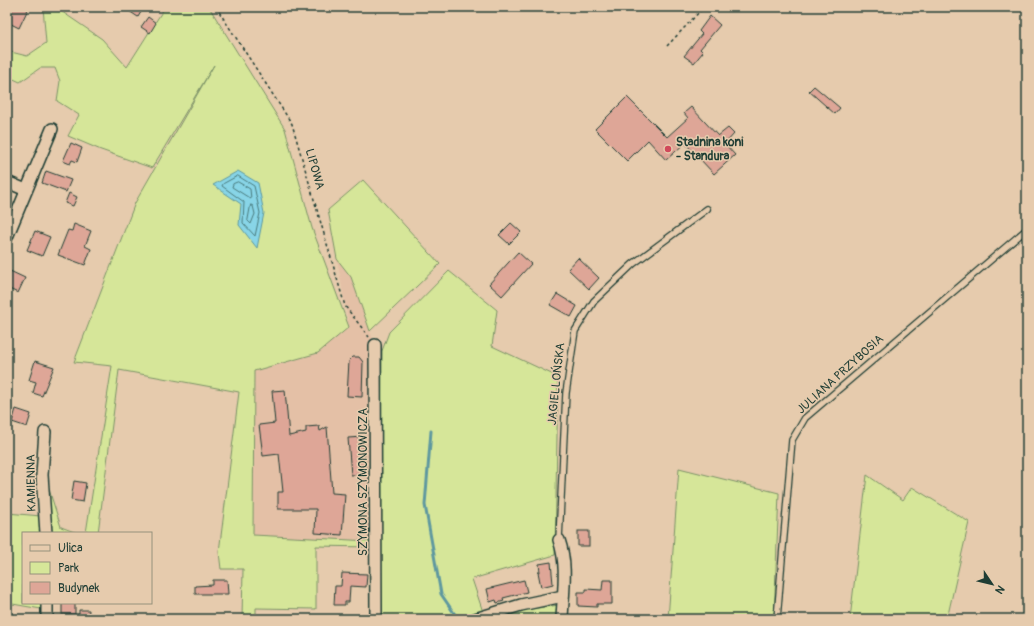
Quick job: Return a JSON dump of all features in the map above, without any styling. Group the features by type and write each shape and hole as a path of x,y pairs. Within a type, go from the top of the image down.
{"street":[{"path":"7,237 52,129"},
{"path":"7,182 26,190"},
{"name":"SZYMONA SZYMONOWICZA","path":"375,345 376,619"},
{"name":"KAMIENNA","path":"45,432 42,475 46,532"},
{"name":"JAGIELLOŃSKA","path":"559,540 563,553 566,573 562,619"},
{"path":"476,619 521,605 563,596"},
{"path":"47,604 47,619"}],"lane":[{"name":"JAGIELLOŃSKA","path":"559,540 566,393 575,331 594,301 633,264 707,209"},
{"name":"JULIANA PRZYBOSIA","path":"777,619 792,440 805,418 1027,229"}],"path":[{"name":"LIPOWA","path":"216,7 292,124 345,306 375,345"},
{"path":"667,46 704,7"}],"shaded area":[{"path":"337,259 351,277 375,345 376,541 253,535 254,371 318,353 349,327"}],"green space":[{"path":"43,7 55,7 102,39 127,67 165,7 209,7 285,129 312,228 349,327 318,353 254,371 253,535 371,541 369,547 316,546 316,609 256,608 256,619 242,619 243,569 221,569 219,552 239,392 119,370 98,532 86,532 112,366 74,362 135,203 214,65 152,168 101,150 68,136 79,115 57,101 60,81 55,68 40,68 20,82 7,76 7,51 27,56 46,43"},
{"path":"363,180 440,264 370,331 351,277 337,259 328,210"},
{"path":"449,271 497,310 492,346 558,377 555,555 472,579 483,612 466,619 379,619 382,351 389,332"},
{"path":"679,468 779,493 774,619 668,619"},
{"path":"867,475 903,500 912,487 969,522 947,619 850,619"},
{"path":"45,477 61,527 74,532 22,532 22,604 41,604 41,609 7,603 7,513 41,516"},
{"path":"559,605 558,619 494,619 523,610"}],"water":[{"path":"238,171 258,183 264,213 257,248 239,225 241,204 213,185"}],"building":[{"path":"7,7 29,7 19,28 7,22"},
{"path":"123,7 144,7 138,17"},
{"path":"710,16 720,25 700,49 703,52 694,63 684,56 702,34 699,31"},
{"path":"148,17 156,23 150,33 141,27"},
{"path":"814,86 840,108 835,114 809,91"},
{"path":"627,97 667,137 688,118 684,113 691,107 718,136 728,128 734,134 725,144 735,155 714,174 685,143 666,160 648,140 627,161 595,129"},
{"path":"71,143 82,148 77,162 72,160 70,164 63,161"},
{"path":"46,171 71,180 66,192 42,183"},
{"path":"69,193 77,197 73,206 65,203"},
{"path":"511,223 521,232 509,244 499,235"},
{"path":"74,224 91,231 85,246 91,249 85,265 58,255 68,230 72,231"},
{"path":"35,231 50,237 42,256 27,250"},
{"path":"518,252 531,264 502,296 489,284"},
{"path":"578,258 599,278 589,289 568,269"},
{"path":"10,271 25,278 18,293 7,288 7,278"},
{"path":"557,294 577,306 571,317 550,305"},
{"path":"353,357 359,357 363,362 362,397 347,396 349,361"},
{"path":"35,361 54,367 42,396 33,393 36,382 29,380"},
{"path":"285,390 289,436 306,432 306,427 319,426 320,431 327,427 332,493 345,494 342,535 315,533 316,509 278,509 278,492 283,492 279,454 263,456 259,425 275,423 272,391"},
{"path":"16,409 31,414 27,427 12,422"},
{"path":"363,437 366,474 351,475 348,438"},
{"path":"74,481 86,483 83,502 71,500"},
{"path":"578,531 589,531 589,546 578,546"},
{"path":"551,562 553,584 541,587 538,572 540,572 539,564"},
{"path":"342,573 367,574 366,587 350,586 349,602 345,602 345,605 334,605 335,586 341,586"},
{"path":"213,580 227,580 228,594 195,594 195,586 213,585"},
{"path":"524,580 527,592 503,598 504,601 497,603 496,600 490,602 487,589"},
{"path":"603,580 612,580 612,604 597,604 597,607 578,606 578,592 586,592 586,589 602,590"},
{"path":"62,604 75,604 75,614 62,614"},
{"path":"79,610 89,610 88,619 79,618"}],"waterway":[{"path":"431,431 425,505 441,594 458,619"}],"place":[{"name":"Stadnina koni - Standura","path":"668,149"}]}
